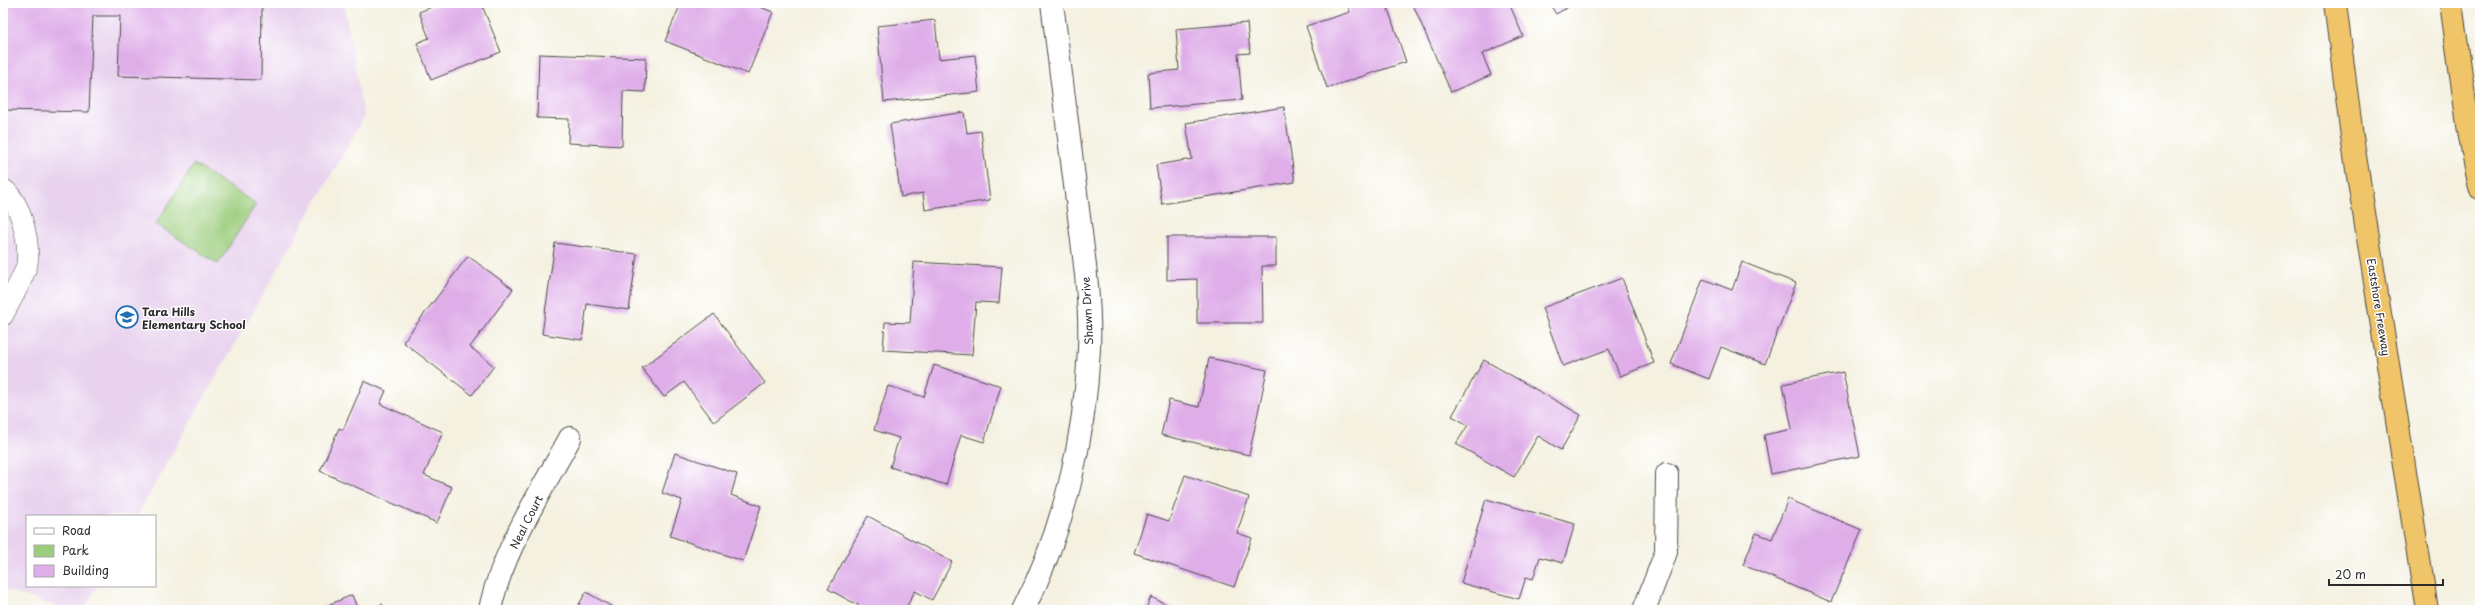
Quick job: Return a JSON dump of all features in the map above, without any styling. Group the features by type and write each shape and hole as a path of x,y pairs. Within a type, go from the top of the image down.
{"highway":[{"name":"Eastshore Freeway","path":"2335,3 2352,137 2428,610"},
{"path":"2451,3 2469,132 2480,188"},
{"path":"2469,132 2480,158"}],"street":[{"name":"Shawn Drive","path":"1023,610 1057,532 1072,470 1084,404 1089,349 1088,293 1052,3"},
{"name":"Neal Court","path":"490,610 500,576 512,548 570,438"},
{"path":"1644,610 1666,552 1667,474"}],"lane":[{"path":"3,189 10,194 24,220 27,264 3,315"}],"shaded area":[{"name":"Tara Hills Elementary School","path":"3,3 344,3 364,117 138,515 26,515 26,587 96,587 83,610 68,610 3,589"}],"green space":[{"path":"194,164 256,204 218,264 156,224"}],"building":[{"path":"3,3 262,3 261,80 118,76 120,16 93,16 89,112 3,110"},
{"path":"436,3 481,3 501,52 431,80 417,43 429,38 419,12 437,5"},
{"path":"681,3 750,3 773,12 748,74 665,41"},
{"path":"1347,3 1386,3 1406,62 1327,88 1306,26 1350,12"},
{"path":"1423,3 1509,3 1523,36 1482,54 1491,75 1451,92 1414,7"},
{"path":"1549,3 1575,3 1556,14"},
{"path":"935,20 939,59 975,55 979,92 884,102 877,26"},
{"path":"1247,23 1250,53 1238,54 1242,100 1150,108 1148,73 1179,70 1176,29"},
{"path":"539,54 646,58 645,92 623,91 622,146 568,143 569,119 537,118"},
{"path":"1284,107 1295,182 1162,204 1156,165 1192,159 1186,123"},
{"path":"964,112 967,133 981,131 990,200 925,210 923,193 901,197 890,124"},
{"path":"1167,237 1276,237 1276,266 1262,266 1263,323 1197,323 1197,279 1167,280"},
{"path":"555,243 637,254 629,310 587,304 582,340 542,334"},
{"path":"468,256 513,289 470,347 494,366 472,395 403,342"},
{"path":"914,262 1002,267 999,303 976,302 972,355 883,350 885,322 910,323"},
{"path":"1742,262 1796,283 1765,364 1721,347 1709,379 1671,364 1703,279 1732,290"},
{"path":"1622,278 1654,363 1620,376 1609,349 1563,366 1542,308"},
{"path":"714,314 765,383 714,422 684,382 664,397 642,368"},
{"path":"1209,358 1267,370 1249,455 1161,435 1169,400 1199,407"},
{"path":"1484,360 1581,415 1561,450 1538,436 1514,477 1456,444 1468,425 1452,416"},
{"path":"934,365 1001,386 984,442 961,435 946,485 890,467 899,438 874,430 888,386 924,397"},
{"path":"1843,372 1860,456 1771,474 1764,435 1792,429 1783,384"},
{"path":"364,381 386,391 380,404 443,432 424,475 452,487 437,523 320,471 339,428 343,430"},
{"path":"675,453 737,474 731,495 761,506 743,561 670,536 682,500 662,493"},
{"path":"1185,475 1249,497 1237,533 1252,538 1234,587 1134,553 1147,514 1169,521"},
{"path":"1486,499 1575,524 1563,563 1540,557 1533,579 1526,577 1519,599 1461,583"},
{"path":"1788,499 1862,530 1831,602 1743,565 1756,533 1772,539"},
{"path":"868,516 952,562 932,600 915,591 905,610 867,610 828,589"},
{"path":"586,592 618,610 576,610"},
{"path":"352,595 358,610 316,610"},
{"path":"1151,597 1178,610 1145,610"},
{"path":"382,604 384,610 369,610"}],"place":[{"name":"Tara Hills Elementary School","path":"127,317"}]}
